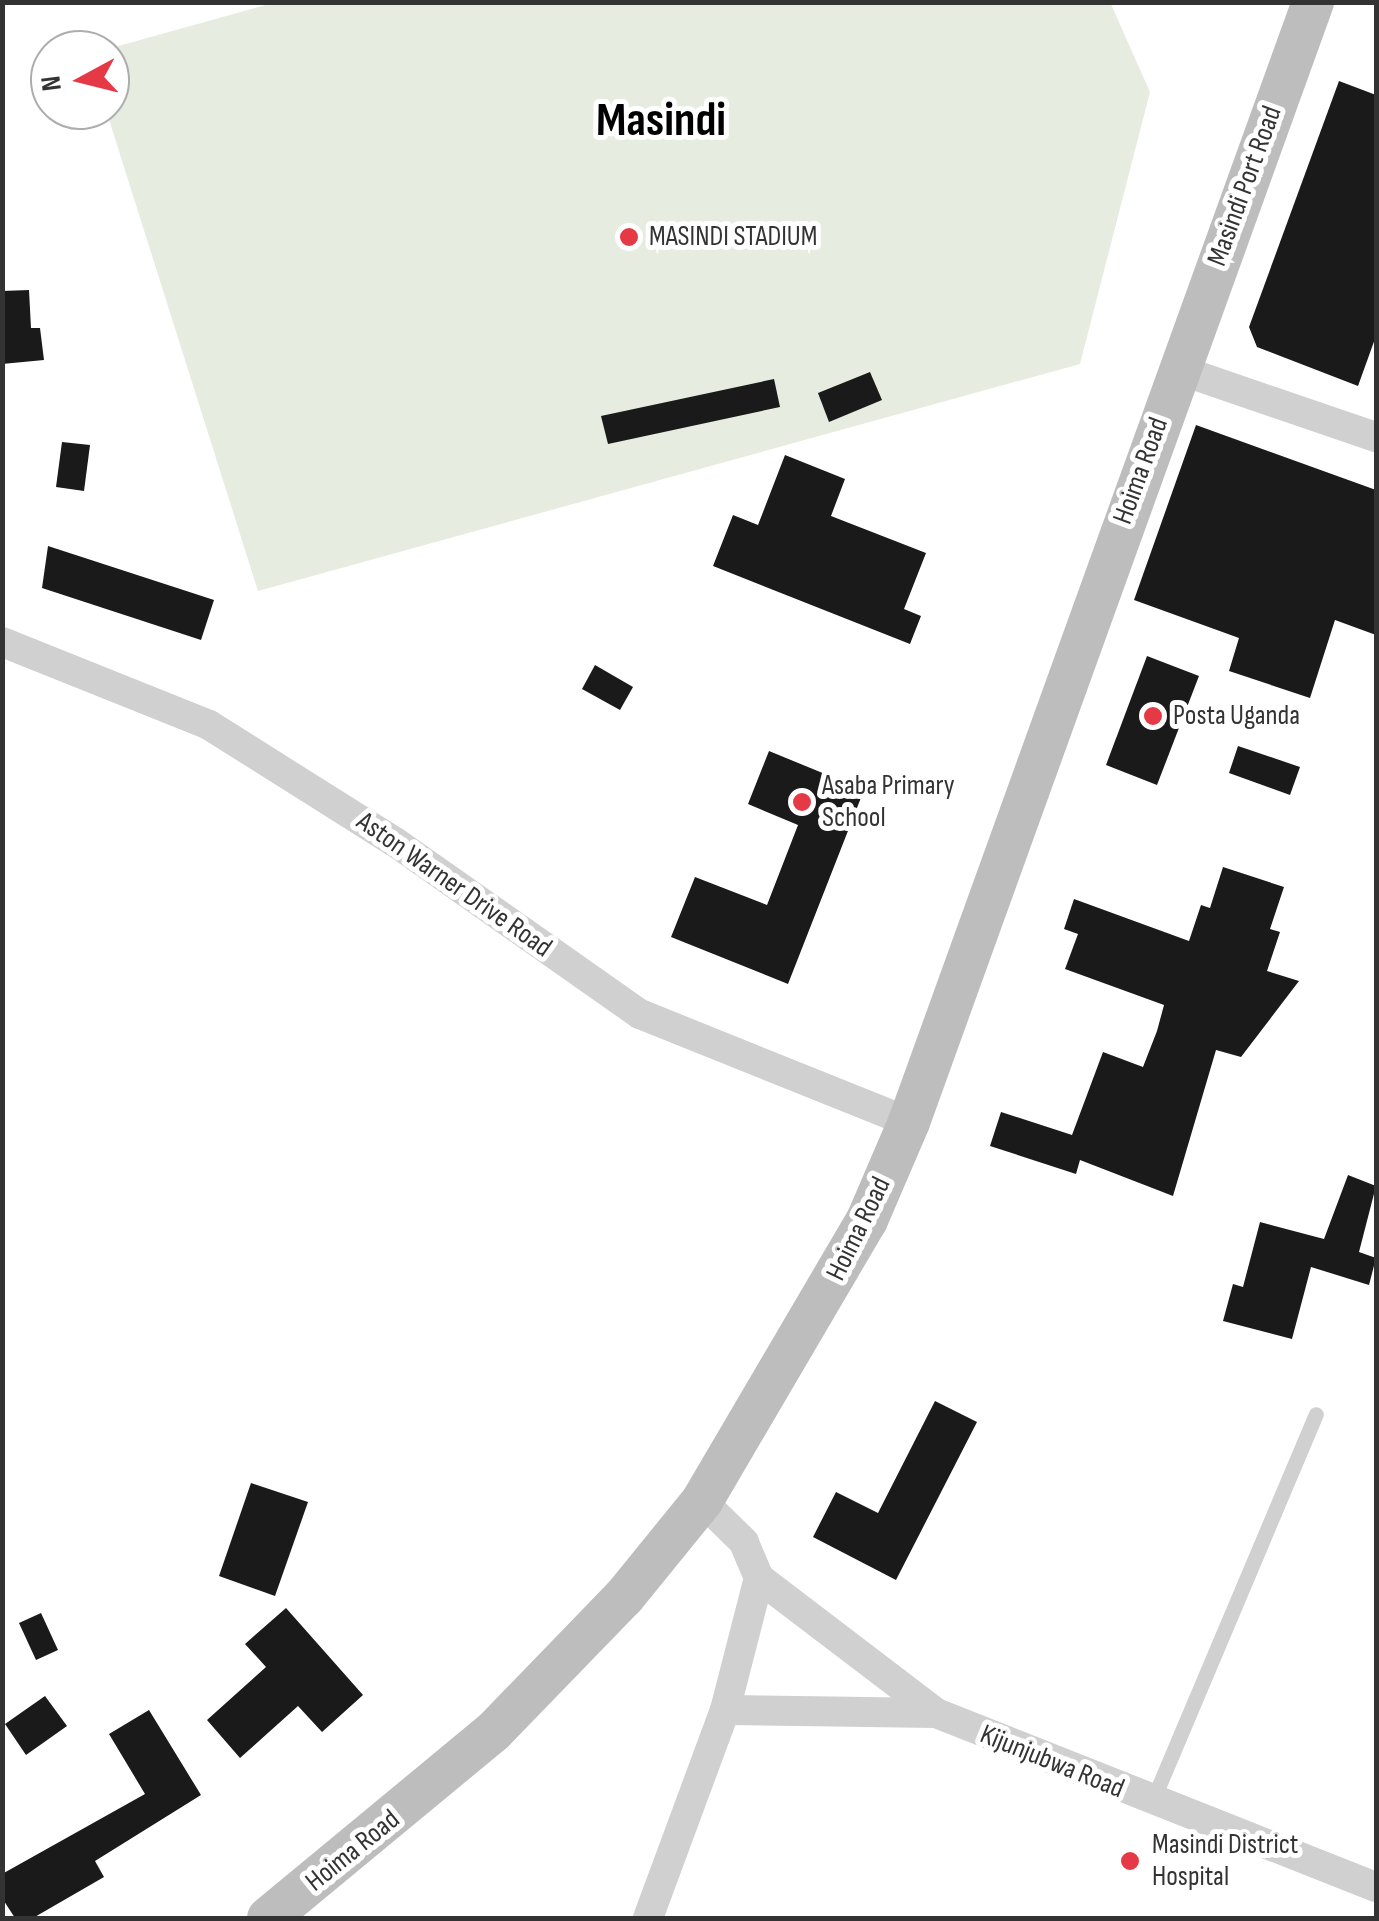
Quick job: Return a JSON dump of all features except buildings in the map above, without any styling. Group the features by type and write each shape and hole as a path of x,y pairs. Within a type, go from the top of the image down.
{"main road":[{"name":"Masindi Port Road","path":"1178,369 1313,2"},
{"name":"Hoima Road","path":"268,1918 494,1731 624,1597 702,1501 868,1220 909,1122 1178,369"}],"street":[{"path":"1178,369 1373,426"},
{"name":"Aston Warner Drive Road","path":"2,642 209,726 394,842 640,1014 909,1122"},
{"path":"648,1918 725,1710 759,1578 744,1542 702,1501"},
{"name":"Kijunjubwa Road","path":"759,1578 936,1713 1152,1802 1376,1887"},
{"path":"725,1710 936,1713"}],"lane":[{"path":"1152,1802 1316,1414"}],"shaded area":[{"name":"MASINDI STADIUM","path":"1110,2 1150,92 1080,364 258,591 112,130 130,130 130,43 273,3"}],"place":[{"name":"MASINDI STADIUM","path":"629,237"},
{"name":"Posta Uganda","path":"1153,716"},
{"name":"Asaba Primary School","path":"802,802"},
{"name":"Masindi District Hospital","path":"1130,1861"}],"district":[{"name":"Masindi","path":"661,121"}]}
